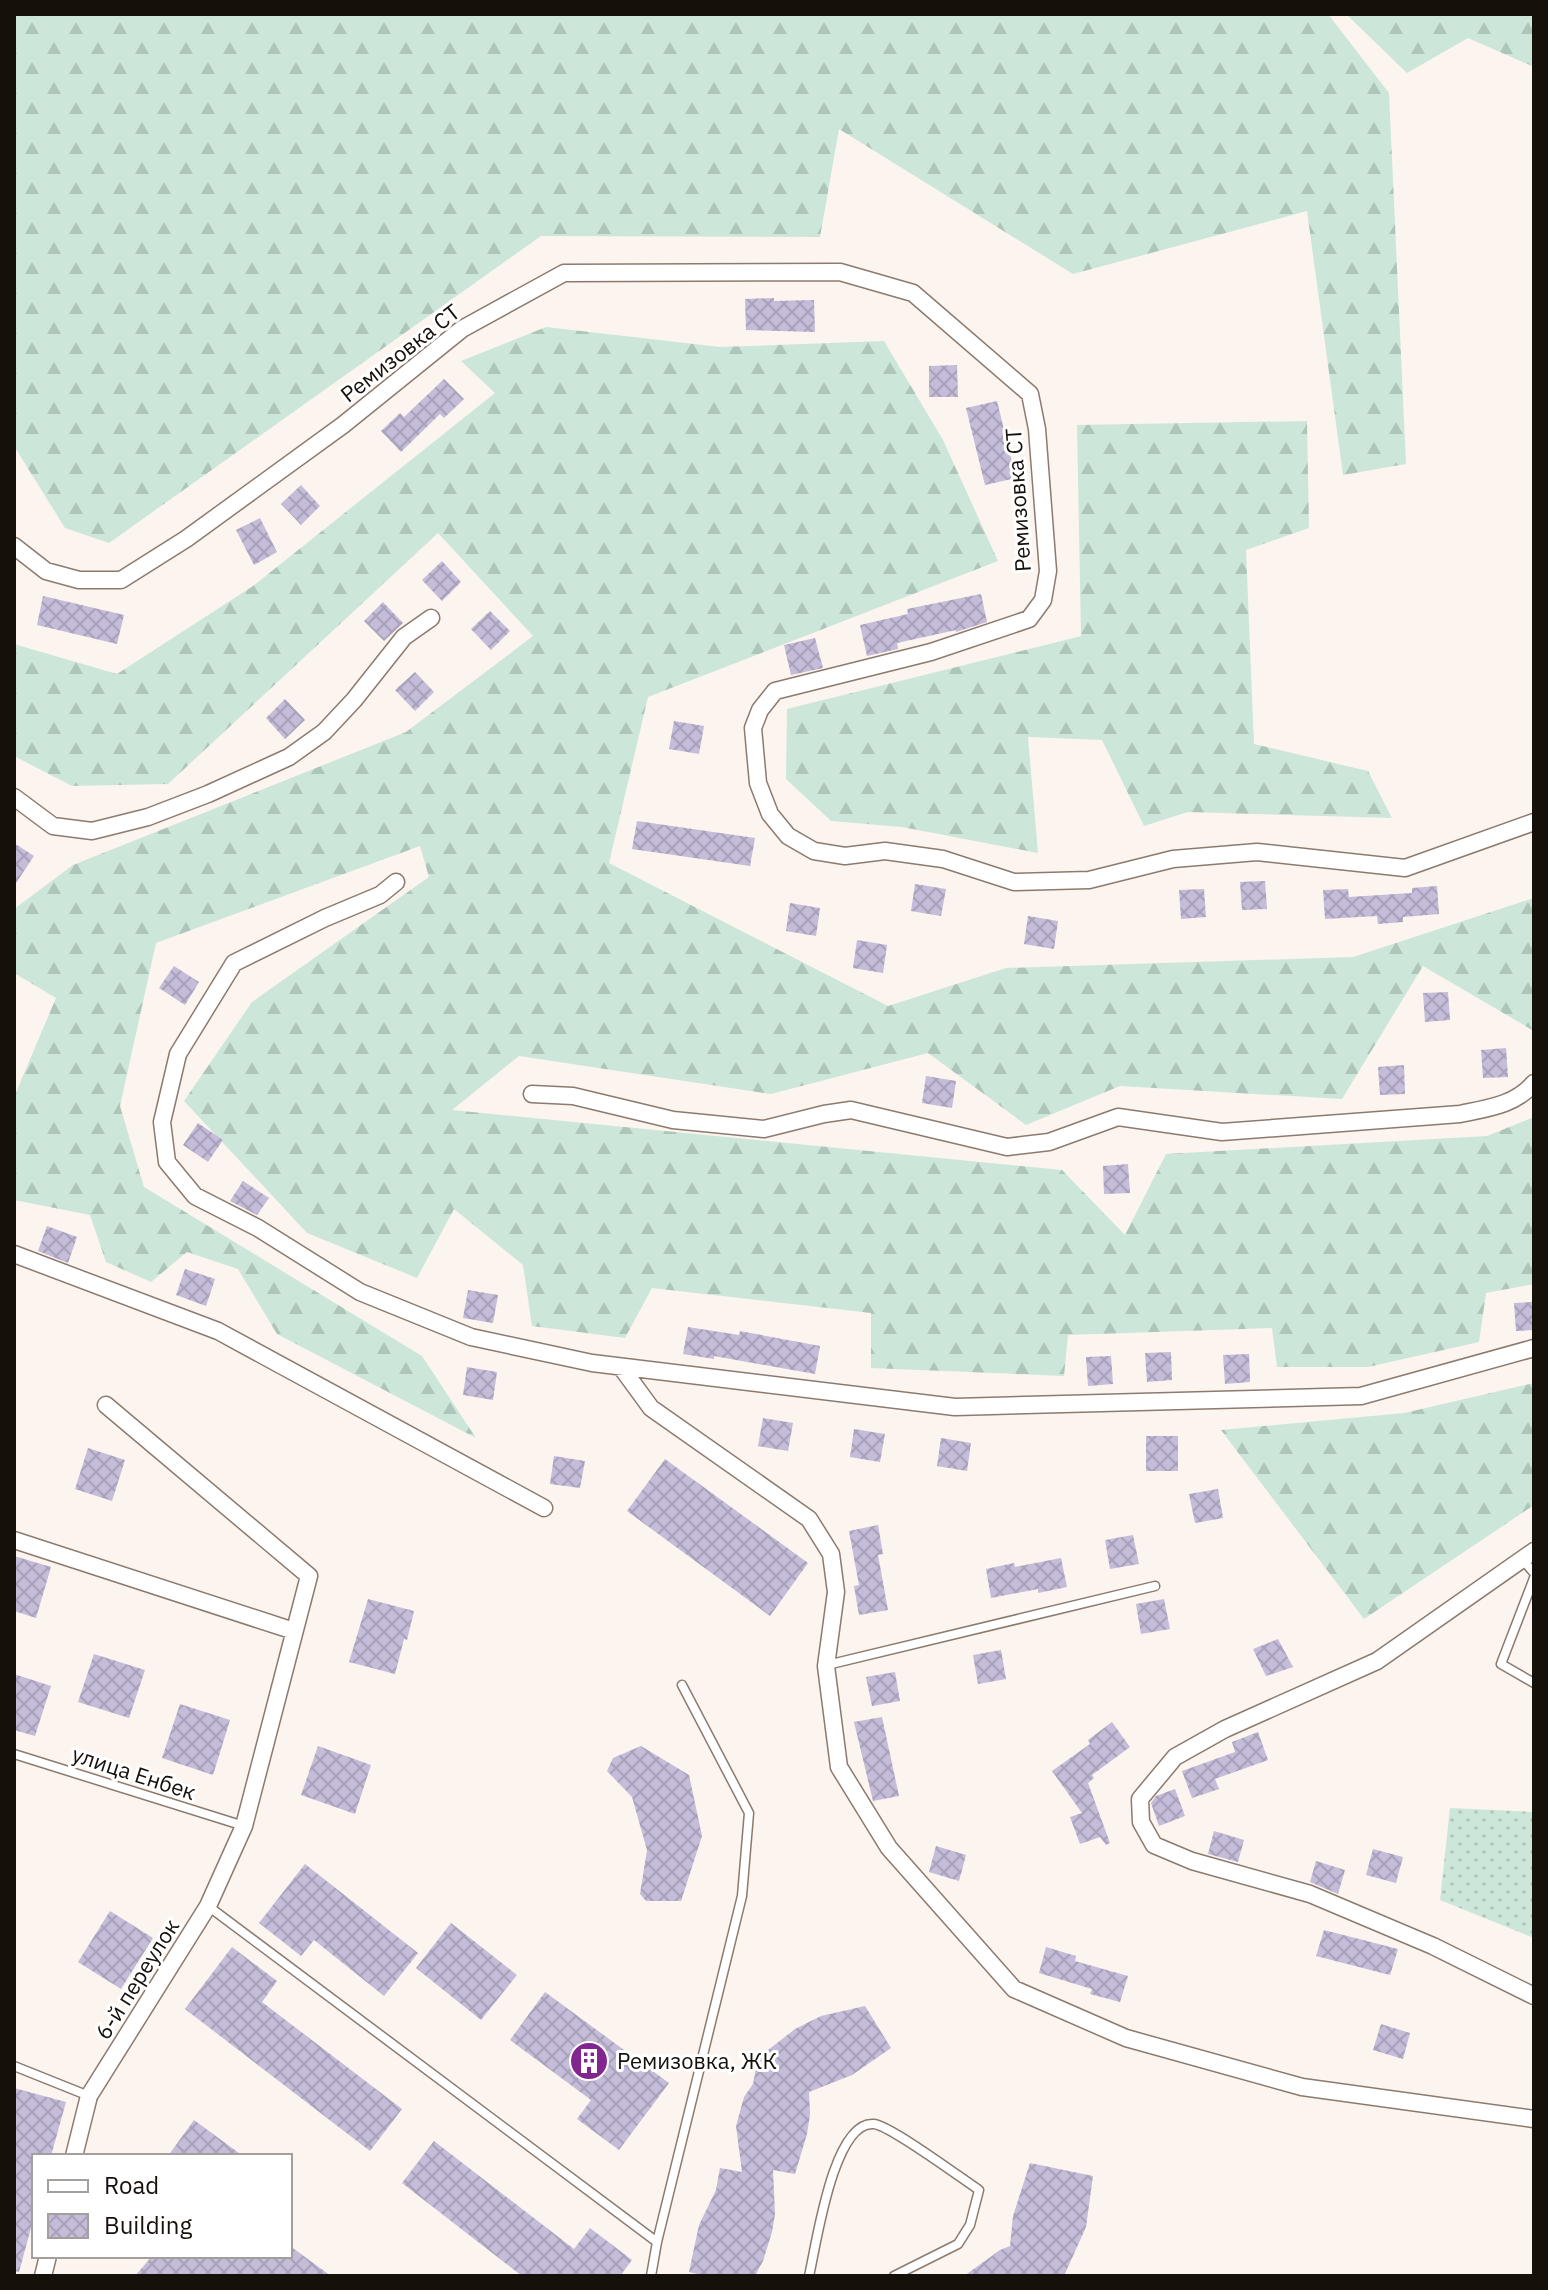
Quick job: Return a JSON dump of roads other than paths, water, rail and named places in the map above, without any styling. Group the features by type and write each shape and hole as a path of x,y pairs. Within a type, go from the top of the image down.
{"street":[{"name":"Ремизовка СТ","path":"14,546 46,571 79,580 121,580 186,539 343,425 462,329 564,273 840,272 913,293 1030,394 1037,429 1048,571 1043,600 1029,619 931,652 775,691 760,710 753,728 758,783 770,814 788,836 814,851 845,856 885,851 943,859 1014,882 1089,880 1173,859 1257,852 1405,868 1534,822"},
{"path":"14,797 53,826 92,831 148,817 208,794 289,757 324,732 404,637 431,618"},
{"path":"396,882 380,895 234,963 178,1054 162,1122 167,1162 195,1196 258,1228 360,1292 471,1337 621,1367 955,1407 1361,1396 1534,1348"},
{"path":"532,1094 573,1096 673,1120 764,1129 851,1110 1007,1147 1049,1142 1118,1117 1222,1132 1460,1114 1499,1106 1523,1096 1534,1083"},
{"path":"14,1254 218,1331 544,1508"},
{"path":"621,1367 651,1408 809,1519 831,1554 836,1592 826,1666 839,1767 889,1848 1014,1989 1126,2038 1302,2087 1534,2119"},
{"name":"6-й переулок","path":"74,2154 89,2096 208,1906 244,1826 309,1576 106,1405"},
{"path":"14,1540 294,1631"},
{"path":"1531,1565 1377,1661 1225,1729 1175,1757 1140,1799 1141,1822 1154,1845 1192,1861 1310,1894 1433,1946 1534,1996"}],"lane":[{"path":"1531,1565 1501,1664 1534,1683"},
{"path":"826,1666 1155,1586"},
{"path":"651,2276 742,1896 749,1813 682,1685"},
{"name":"улица Енбек","path":"14,1754 244,1826"},
{"path":"208,1906 657,2242"},
{"path":"14,2066 89,2096"},
{"path":"809,2276 831,2175 845,2145 862,2127 874,2124 892,2132 979,2190 970,2225 958,2244 894,2276"}],"place":[{"name":"Ремизовка, ЖК","path":"589,2061"}]}
